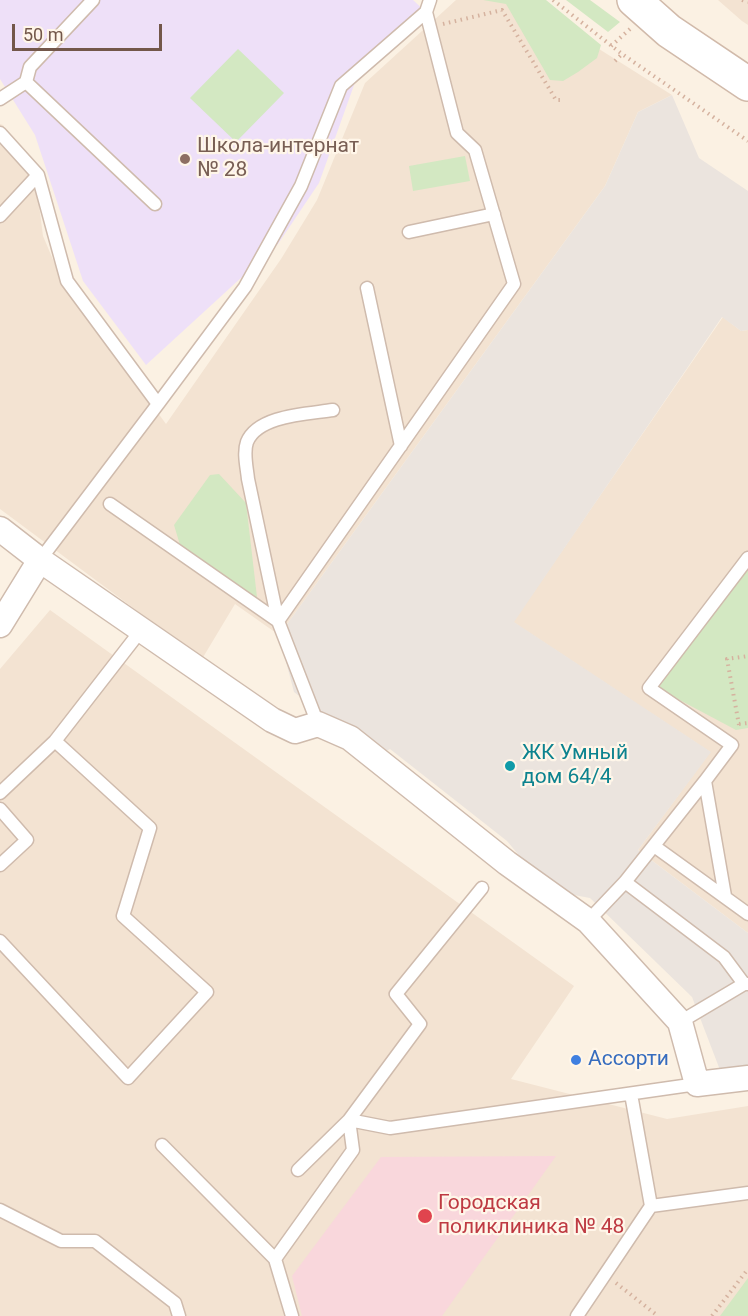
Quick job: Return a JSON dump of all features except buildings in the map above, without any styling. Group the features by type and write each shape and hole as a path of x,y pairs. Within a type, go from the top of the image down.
{"main road":[{"path":"634,0 669,31 748,84"}],"street":[{"path":"0,529 40,560 272,720 294,731 318,724 350,738 507,863 588,921 680,1022 697,1084 748,1078"},
{"path":"0,625 40,560"}],"lane":[{"path":"0,99 26,81 30,67 93,0"},
{"path":"278,621 514,285 475,150 457,133 430,27 428,6"},
{"path":"40,560 245,287 301,186 341,86 428,6"},
{"path":"26,81 155,204"},
{"path":"0,133 38,175 67,280 158,404"},
{"path":"0,216 38,175"},
{"path":"410,232 494,214"},
{"path":"367,288 401,446"},
{"path":"318,724 278,621 245,456 248,441 255,430 271,420 333,410"},
{"path":"110,504 278,621"},
{"path":"588,921 626,882 732,745 649,688 748,558"},
{"path":"0,793 55,741 142,629"},
{"path":"0,941 128,1078 207,993 123,916 150,828 55,741"},
{"path":"705,781 725,896"},
{"path":"0,809 27,840 0,865"},
{"path":"654,846 748,914"},
{"path":"626,882 724,957 746,984 680,1022"},
{"path":"298,1170 349,1120 420,1024 396,994 482,888"},
{"path":"349,1120 390,1128 697,1084"},
{"path":"578,1316 651,1206 631,1094"},
{"path":"275,1259 353,1150 349,1120"},
{"path":"162,1145 275,1259 292,1316"},
{"path":"651,1206 748,1193"},
{"path":"0,1210 61,1241 95,1241 175,1303 179,1316"}],"path":[{"path":"553,0 622,54 748,141"},
{"path":"742,0 748,2"},
{"path":"430,27 502,10 556,100 563,100"},
{"path":"611,46 627,32"},
{"path":"615,61 622,54"},
{"path":"739,724 727,659 748,656"},
{"path":"712,1316 748,1269"},
{"path":"606,1275 658,1316"}],"shaded area":[{"name":"Школа-интернат № 28","path":"0,0 413,0 426,12 358,74 319,183 278,244 146,365 83,281 35,135 0,79"},
{"path":"456,0 526,0 561,25 672,95 638,112 605,186 279,635 235,604 202,659 0,509 0,124 3,125 36,181 43,236 62,281 166,424 281,259 317,200 365,83"},
{"path":"718,0 748,0 748,25 742,21"},
{"path":"672,95 699,158 748,191 748,330 741,331 722,317 514,622 711,752 638,850 748,933 748,1067 720,1070 692,997 590,898 548,890 507,841 390,749 377,756 294,692 279,635 605,186 638,112"},
{"path":"723,317 741,331 748,330 748,933 638,850 710,752 513,622"},
{"path":"50,610 574,986 511,1079 667,1119 748,1106 748,1316 0,1316 0,669"},
{"name":"Городская поликлиника № 48","path":"556,1156 442,1316 302,1316 292,1276 381,1157"}],"green space":[{"path":"483,0 546,0 601,45 597,58 563,81 550,80 506,4"},
{"path":"566,0 590,0 620,22 608,32"},
{"path":"238,49 284,93 236,142 190,98"},
{"path":"465,156 470,181 413,191 409,166"},
{"path":"219,474 246,503 257,597 253,598 180,545 174,525 210,475"},
{"path":"748,569 748,728 736,730 657,688"},
{"path":"748,1278 748,1316 720,1316"}],"place":[{"name":"Школа-интернат № 28","path":"185,159"},
{"name":"ЖК Умный дом 64/4","path":"510,766"},
{"name":"Ассорти","path":"576,1060"},
{"name":"Городская поликлиника № 48","path":"425,1216"}]}
